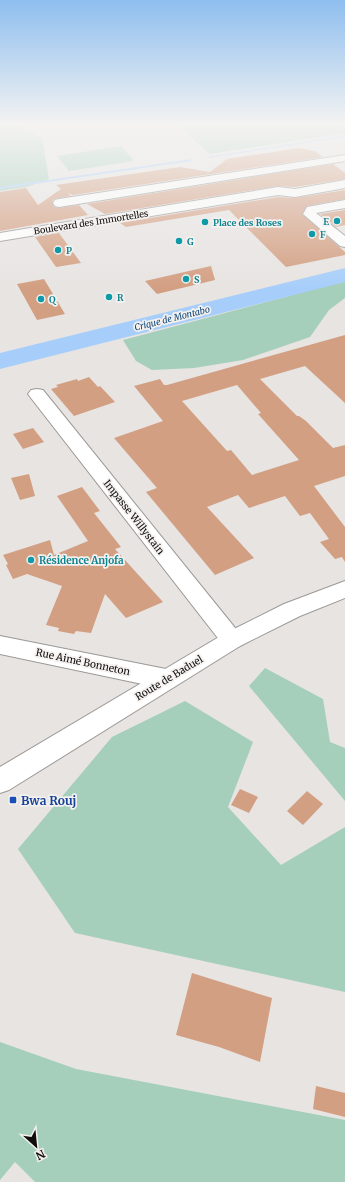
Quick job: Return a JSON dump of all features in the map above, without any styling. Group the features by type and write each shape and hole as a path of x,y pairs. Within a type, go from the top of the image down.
{"street":[{"path":"59,203 217,178"},
{"name":"Boulevard des Immortelles","path":"278,191 288,185 331,178"},
{"name":"Boulevard des Immortelles","path":"0,237 278,191 295,193 345,184"},
{"path":"345,204 311,210 309,214 345,243"},
{"name":"Impasse Willystain","path":"37,394 232,640"},
{"name":"Route de Baduel","path":"0,781 232,640 292,610 345,589"},
{"name":"Rue Aimé Bonneton","path":"0,645 166,679"}],"green space":[{"path":"0,178 49,178 27,187 0,191"},
{"path":"345,281 345,298 329,310 310,337 243,360 194,368 152,370 136,361 123,340"},
{"path":"265,668 323,699 330,742 345,748 345,801 249,686"},
{"path":"185,701 253,742 228,807 281,865 345,827 345,992 75,933 18,849 112,737"},
{"path":"0,1042 76,1069 345,1120 345,1182 35,1182 15,1162 0,1180"}],"building":[{"path":"103,178 184,178 73,195 68,193 71,196 54,199 52,202 54,207 59,208 79,205 88,215 0,231 0,192 26,188 38,205 61,189 56,185"},
{"path":"246,178 345,178 295,187 278,186 105,214 87,204"},
{"path":"345,190 345,199 307,206 302,214 345,252 345,255 286,267 229,210 126,227 120,223 278,197 295,198"},
{"path":"345,210 345,225 336,227 320,214"},
{"name":"P","path":"59,233 81,263 56,267 35,237"},
{"name":"S","path":"211,266 215,280 157,294 145,281"},
{"name":"Q","path":"44,279 65,314 37,320 17,284"},
{"path":"345,335 345,403 305,366 260,379 297,416 306,421 333,448 345,445 345,476 314,486 345,527 345,562 342,557 335,559 320,542 329,539 310,513 300,516 285,496 249,508 238,495 207,507 254,558 215,575 146,492 157,488 114,438 163,421 134,386 160,379 164,385","holes":["237,385 261,413 258,414 299,460 252,475 231,450 227,451 182,401"]},
{"path":"89,377 115,402 74,416 51,389 58,387 56,385 77,379 78,381"},
{"path":"33,428 44,442 23,449 13,434"},
{"path":"29,474 35,496 20,500 11,478"},
{"path":"82,487 100,511 94,513 121,547 115,549 163,602 126,618 105,594 91,633 76,631 74,634 58,631 59,628 46,625 62,586 27,574 13,579 3,555 50,540 54,555 88,541 57,496"},
{"path":"240,789 258,797 249,813 231,805"},
{"path":"307,791 323,804 303,825 287,811"},
{"path":"192,973 272,998 260,1062 219,1047 176,1035"},
{"path":"316,1086 345,1093 345,1117 313,1109"}],"waterway":[{"path":"0,188 67,178"},
{"name":"Crique de Montabo","path":"0,361 345,275"}],"place":[{"name":"E","path":"337,221"},
{"name":"Place des Roses","path":"205,222"},
{"name":"F","path":"312,234"},
{"name":"G","path":"179,241"},
{"name":"P","path":"58,250"},
{"name":"S","path":"186,279"},
{"name":"R","path":"109,297"},
{"name":"Q","path":"41,299"},
{"name":"Résidence Anjofa","path":"31,560"},
{"name":"Bwa Rouj","path":"13,800"}]}
